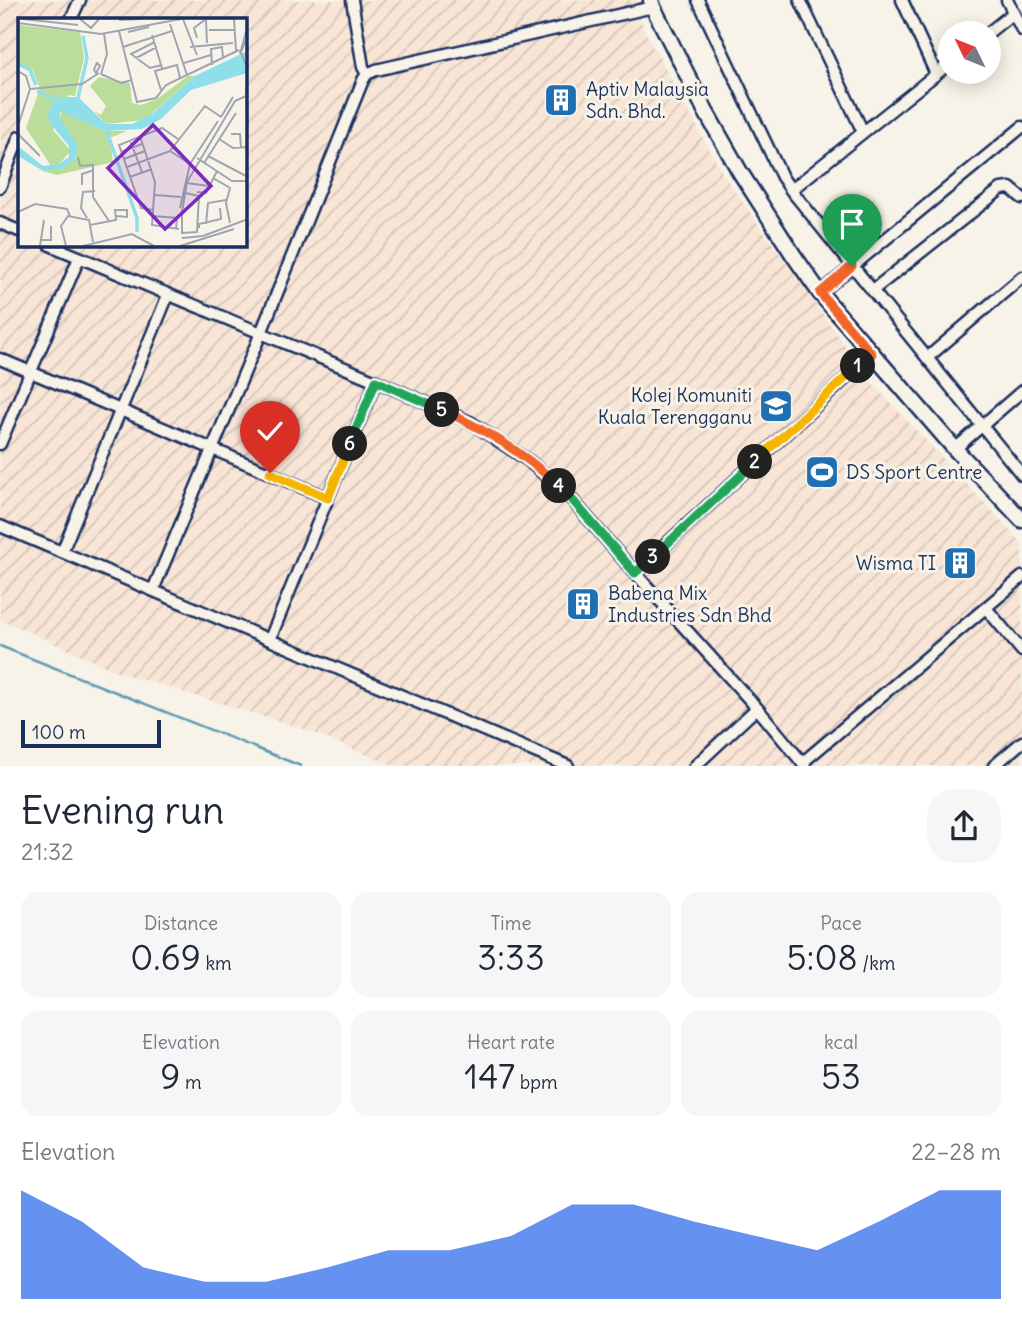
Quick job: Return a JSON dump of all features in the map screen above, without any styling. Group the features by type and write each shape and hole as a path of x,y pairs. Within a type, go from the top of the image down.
{"street":[{"path":"71,18 79,0"},
{"path":"352,0 363,67 368,74"},
{"path":"698,0 782,177 1022,475"},
{"path":"800,0 863,132"},
{"path":"791,190 936,74 902,0"},
{"path":"1007,0 1022,30"},
{"path":"153,590 261,333 349,113 368,74 652,3 706,112 740,172 820,293 955,449 1022,520"},
{"path":"1001,23 1013,13"},
{"path":"820,293 1022,127"},
{"path":"0,187 18,140"},
{"path":"873,290 1001,188 1010,188 1022,198"},
{"path":"0,223 18,231"},
{"path":"54,247 470,422 529,461 577,506 757,708 804,765 1022,577"},
{"path":"0,444 79,258"},
{"path":"927,358 1022,277"},
{"path":"62,552 168,295"},
{"path":"635,573 872,354"},
{"path":"0,359 328,498"},
{"path":"270,639 376,381"},
{"path":"955,449 1022,391"},
{"path":"0,526 568,766"},
{"path":"986,608 1022,651"},
{"path":"695,766 757,708"},
{"path":"994,766 1022,742"}],"shaded area":[{"path":"1,0 635,0 644,30 724,176 872,383 1022,543 1022,766 394,766 304,729 118,672 0,619"}],"waterway":[{"path":"0,646 301,766"}],"place":[{"name":"Aptiv Malaysia Sdn. Bhd.","path":"561,100"},
{"name":"Kolej Komuniti Kuala Terengganu","path":"776,406"},
{"name":"DS Sport Centre","path":"822,472"},
{"name":"Wisma TI","path":"960,563"},
{"name":"Babena Mix Industries Sdn Bhd","path":"583,604"}],"route":[{"path":"270,473 328,498 376,381 470,422 529,461 568,495 635,573 872,354 820,293 852,266"}]}
